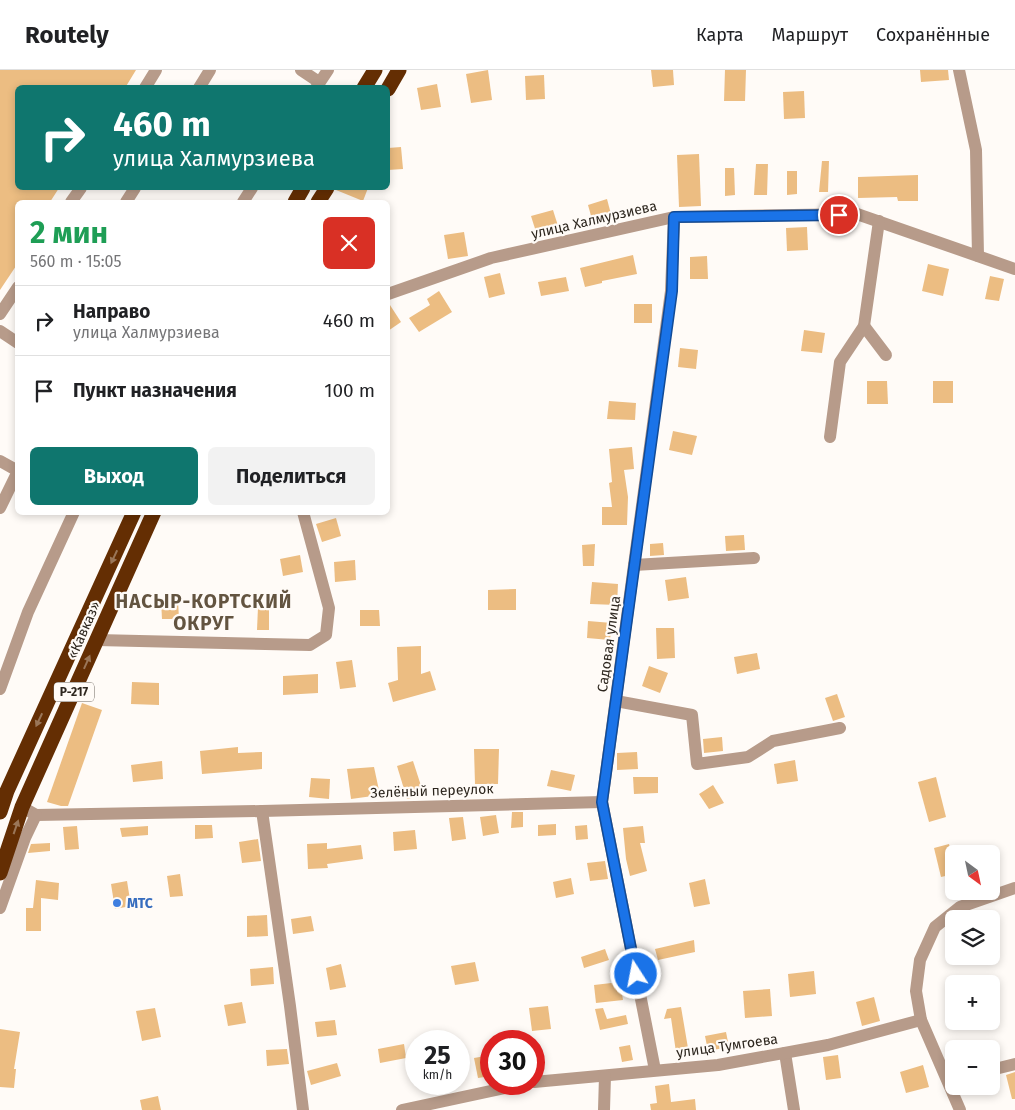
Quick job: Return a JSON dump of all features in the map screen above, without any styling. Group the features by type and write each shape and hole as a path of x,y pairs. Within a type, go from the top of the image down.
{"highway":[{"path":"366,85 375,70"},
{"path":"390,86 399,70"},
{"name":"«Кавказ»","path":"0,812 7,791 133,515"},
{"name":"«Кавказ»","path":"0,874 22,807 153,515"}],"street":[{"path":"147,85 156,70"},
{"path":"201,85 210,70"},
{"path":"300,70 317,85 328,70"},
{"path":"959,70 976,150 978,256"},
{"name":"улица Халмурзиева","path":"390,293 491,258 674,217 857,214 1015,269"},
{"name":"Садовая улица","path":"656,1070 602,802 672,291 674,217"},
{"path":"830,437 840,362 864,326 878,221"},
{"path":"0,314 15,292"},
{"path":"864,326 886,355"},
{"path":"0,331 15,341"},
{"path":"0,462 15,470"},
{"path":"0,508 15,477"},
{"path":"0,689 28,612 73,515"},
{"path":"97,640 310,645 326,635 329,608 304,515"},
{"path":"634,565 754,558"},
{"path":"616,701 692,715 697,764 748,757 773,742 840,728"},
{"name":"Зелёный переулок","path":"36,815 602,802"},
{"path":"0,908 25,838 36,815 22,807"},
{"path":"262,811 303,1110"},
{"path":"945,1068 921,1020 916,991 920,960 935,927 960,908 1015,888"},
{"name":"улица Тумгоева","path":"545,1081 718,1065 828,1045 921,1020"},
{"path":"786,1053 794,1110"},
{"path":"1000,1068 1015,1064"},
{"path":"604,1110 605,1076"},
{"path":"402,1110 480,1093"},
{"path":"956,1095 960,1110"}],"building":[{"path":"0,70 136,70 127,85 15,85 15,190 58,190 51,200 15,200 15,268 0,290"},
{"path":"488,70 492,100 471,103 466,74"},
{"path":"651,70 673,70 674,85 653,87"},
{"path":"725,70 746,70 745,101 724,101"},
{"path":"920,70 948,70 949,80 921,82"},
{"path":"544,75 545,99 526,100 525,76"},
{"path":"437,84 441,107 421,110 417,88"},
{"path":"804,91 805,118 784,119 783,92"},
{"path":"401,147 403,169 390,170 390,148"},
{"path":"699,154 701,206 679,207 677,155"},
{"path":"822,161 829,161 828,192 819,192"},
{"path":"756,164 768,164 767,195 754,195"},
{"path":"725,168 734,168 735,195 725,196"},
{"path":"787,171 797,171 797,194 787,195"},
{"path":"918,175 918,201 898,201 897,197 858,198 858,177"},
{"path":"336,190 367,190 363,200"},
{"path":"607,199 612,218 593,223 588,205"},
{"path":"553,210 559,229 537,235 531,216"},
{"path":"807,227 808,250 787,251 786,228"},
{"path":"464,232 468,256 448,259 444,235"},
{"path":"633,255 637,274 602,281 602,283 585,287 580,268"},
{"path":"707,256 708,279 690,279 690,257"},
{"path":"928,264 949,269 943,296 922,291"},
{"path":"500,273 505,294 489,298 484,277"},
{"path":"990,276 1004,279 999,301 985,299"},
{"path":"566,277 569,291 541,296 538,282"},
{"path":"439,291 452,312 419,332 409,318 430,305 427,299"},
{"path":"634,304 652,304 652,323 634,323"},
{"path":"390,305 401,322 390,330"},
{"path":"804,330 825,333 822,353 801,351"},
{"path":"680,348 698,350 696,369 678,367"},
{"path":"867,381 887,381 888,404 867,404"},
{"path":"933,381 953,381 953,403 933,403"},
{"path":"609,401 636,403 635,420 607,419"},
{"path":"673,431 697,436 692,455 669,450"},
{"path":"632,447 634,469 624,470 628,497 627,525 602,525 602,507 612,507 609,483 612,482 609,449"},
{"path":"336,518 341,536 322,542 316,524"},
{"path":"744,535 745,550 726,551 725,536"},
{"path":"663,543 664,555 650,556 650,544"},
{"path":"595,544 594,566 583,566 582,545"},
{"path":"300,555 303,572 283,576 280,559"},
{"path":"355,560 356,580 335,582 334,562"},
{"path":"686,577 689,598 668,601 665,580"},
{"path":"592,582 618,584 617,605 590,604"},
{"path":"516,589 516,610 488,610 488,590"},
{"path":"178,600 179,619 162,619 161,601"},
{"path":"258,607 269,607 269,630 257,630"},
{"path":"360,610 379,610 380,626 360,626"},
{"path":"588,621 612,623 610,640 587,638"},
{"path":"656,628 674,628 675,658 657,659"},
{"path":"421,646 421,674 430,671 436,690 393,702 388,683 398,680 397,647"},
{"path":"757,653 760,669 737,674 734,657"},
{"path":"352,660 356,687 340,689 336,662"},
{"path":"649,666 668,673 660,693 642,686"},
{"path":"318,674 318,693 283,695 283,676"},
{"path":"132,682 159,683 159,705 131,704"},
{"path":"837,694 845,717 833,721 825,698"},
{"path":"82,703 102,710 68,806 61,806 47,802"},
{"path":"722,737 723,751 704,753 703,739"},
{"path":"238,747 238,753 262,752 262,769 202,774 200,751"},
{"path":"474,749 499,749 498,784 475,784"},
{"path":"637,752 638,769 617,770 617,753"},
{"path":"795,760 798,781 777,784 774,764"},
{"path":"162,761 163,779 133,782 131,765"},
{"path":"413,761 424,795 407,799 397,766"},
{"path":"374,767 380,795 351,799 347,769"},
{"path":"551,770 575,775 571,791 547,786"},
{"path":"633,777 658,777 658,793 634,794"},
{"path":"936,777 946,817 929,822 918,782"},
{"path":"311,778 330,779 329,799 309,797"},
{"path":"713,785 724,803 709,809 699,794"},
{"path":"512,812 523,812 523,827 511,828"},
{"path":"496,815 499,833 483,836 480,817"},
{"path":"463,817 466,839 452,841 449,818"},
{"path":"556,824 556,835 538,836 538,825"},
{"path":"195,825 212,825 213,838 195,839"},
{"path":"587,825 588,839 576,840 575,826"},
{"path":"77,826 79,849 65,850 63,827"},
{"path":"148,826 148,835 122,837 120,828"},
{"path":"643,826 645,843 640,843 647,871 630,876 626,859 623,828"},
{"path":"415,830 417,849 394,851 393,832"},
{"path":"258,839 261,861 242,863 239,842"},
{"path":"50,843 50,851 28,853 31,844"},
{"path":"327,843 327,849 361,845 363,859 327,864 328,868 308,869 307,844"},
{"path":"945,845 945,876 941,877 934,848"},
{"path":"605,861 608,879 590,881 587,863"},
{"path":"180,874 183,896 170,897 167,876"},
{"path":"571,878 574,894 556,898 553,882"},
{"path":"705,879 710,904 694,907 689,883"},
{"path":"36,880 59,883 58,900 41,898 41,931 26,931 26,908 33,908"},
{"path":"127,881 131,906 115,909 111,884"},
{"path":"267,915 268,936 247,937 247,916"},
{"path":"311,916 314,931 293,934 291,919"},
{"path":"694,940 695,952 658,960 655,949"},
{"path":"605,949 609,960 584,968 581,957"},
{"path":"475,962 479,981 455,985 451,966"},
{"path":"341,964 346,987 330,990 326,968"},
{"path":"273,967 274,984 251,986 250,969"},
{"path":"814,971 816,994 790,997 788,974"},
{"path":"620,982 623,1000 596,1003 594,985"},
{"path":"770,989 772,1016 745,1018 743,991"},
{"path":"874,997 880,1021 862,1026 856,1002"},
{"path":"242,1002 246,1023 228,1026 224,1005"},
{"path":"548,1006 551,1029 532,1030 529,1008"},
{"path":"681,1007 688,1048 676,1052 671,1018 664,1019 667,1009"},
{"path":"155,1008 161,1037 142,1041 136,1011"},
{"path":"603,1008 607,1019 626,1015 628,1024 600,1030 595,1009"},
{"path":"335,1020 337,1035 317,1037 315,1022"},
{"path":"0,1029 20,1032 14,1069 16,1069 14,1088 0,1087"},
{"path":"726,1032 729,1047 708,1051 705,1036"},
{"path":"404,1044 405,1058 380,1063 378,1049"},
{"path":"630,1045 633,1060 622,1062 619,1047"},
{"path":"287,1049 289,1064 267,1066 266,1050"},
{"path":"838,1055 841,1078 826,1080 823,1057"},
{"path":"480,1057 480,1078 478,1078 474,1058"},
{"path":"337,1063 341,1076 311,1085 307,1071"},
{"path":"923,1065 929,1087 906,1093 900,1072"},
{"path":"1015,1072 1015,1099 1012,1099 1006,1075"},
{"path":"669,1084 671,1102 695,1099 696,1110 651,1110 650,1104 657,1103 655,1086"},
{"path":"158,1096 161,1110 142,1110 140,1100"}],"place":[{"name":"МТС","path":"117,903"}],"district":[{"name":"НАСЫР-КОРТСКИЙ ОКРУГ","path":"204,612"}],"route":[{"path":"636,974 602,802 672,291 674,217 839,215"}]}
